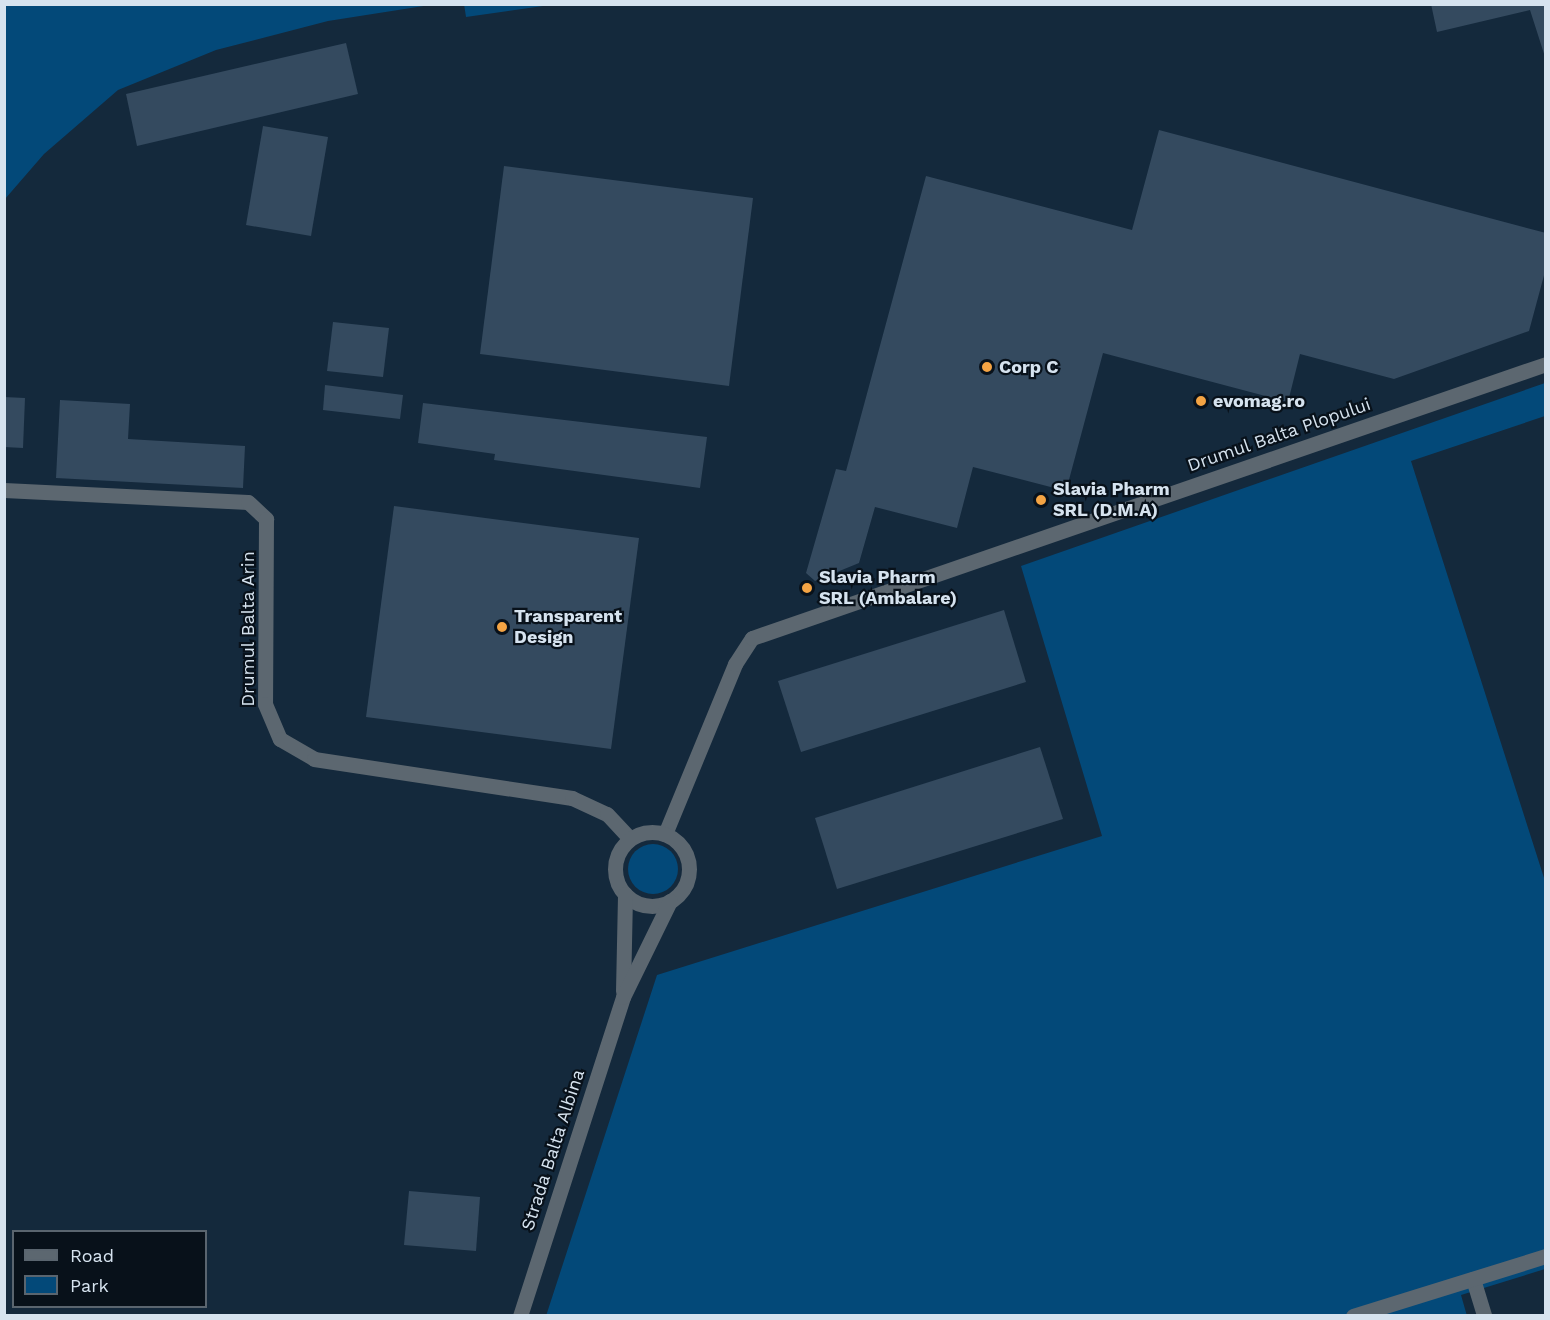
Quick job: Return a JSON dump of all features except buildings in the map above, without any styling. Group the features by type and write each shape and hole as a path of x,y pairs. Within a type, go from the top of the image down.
{"street":[{"name":"Drumul Balta Plopului","path":"665,834 735,664 752,638 1545,364"},
{"name":"Drumul Balta Arin","path":"4,490 248,502 266,519 265,704 280,739 314,759 572,798 607,814 630,839"},
{"path":"630,839 646,832 665,834"},
{"name":"Strada Balta Albina","path":"520,1316 623,997 670,901 686,883 688,860 665,834"},
{"name":"Strada Balta Albina","path":"623,997 625,894 615,871 630,839"},
{"path":"625,894 646,905 670,901"},
{"path":"1353,1316 1545,1256"},
{"path":"1473,1279 1484,1316"}],"green space":[{"path":"5,4 430,5 328,21 216,50 118,90 44,154 5,199"},
{"path":"464,4 550,4 550,5 466,17"},
{"path":"1545,383 1545,416 1411,461 1545,881 1545,1269 1461,1295 1467,1316 546,1316 657,975 1102,836 1021,566"},
{"path":"653,844 662,846 673,855 678,869 676,878 667,889 653,894 644,892 633,883 628,869 630,860 639,849"}],"place":[{"name":"Corp C","path":"987,367"},
{"name":"evomag.ro","path":"1201,401"},
{"name":"Slavia Pharm SRL (D.M.A)","path":"1041,500"},
{"name":"Slavia Pharm SRL (Ambalare)","path":"807,588"},
{"name":"Transparent Design","path":"502,627"}]}
